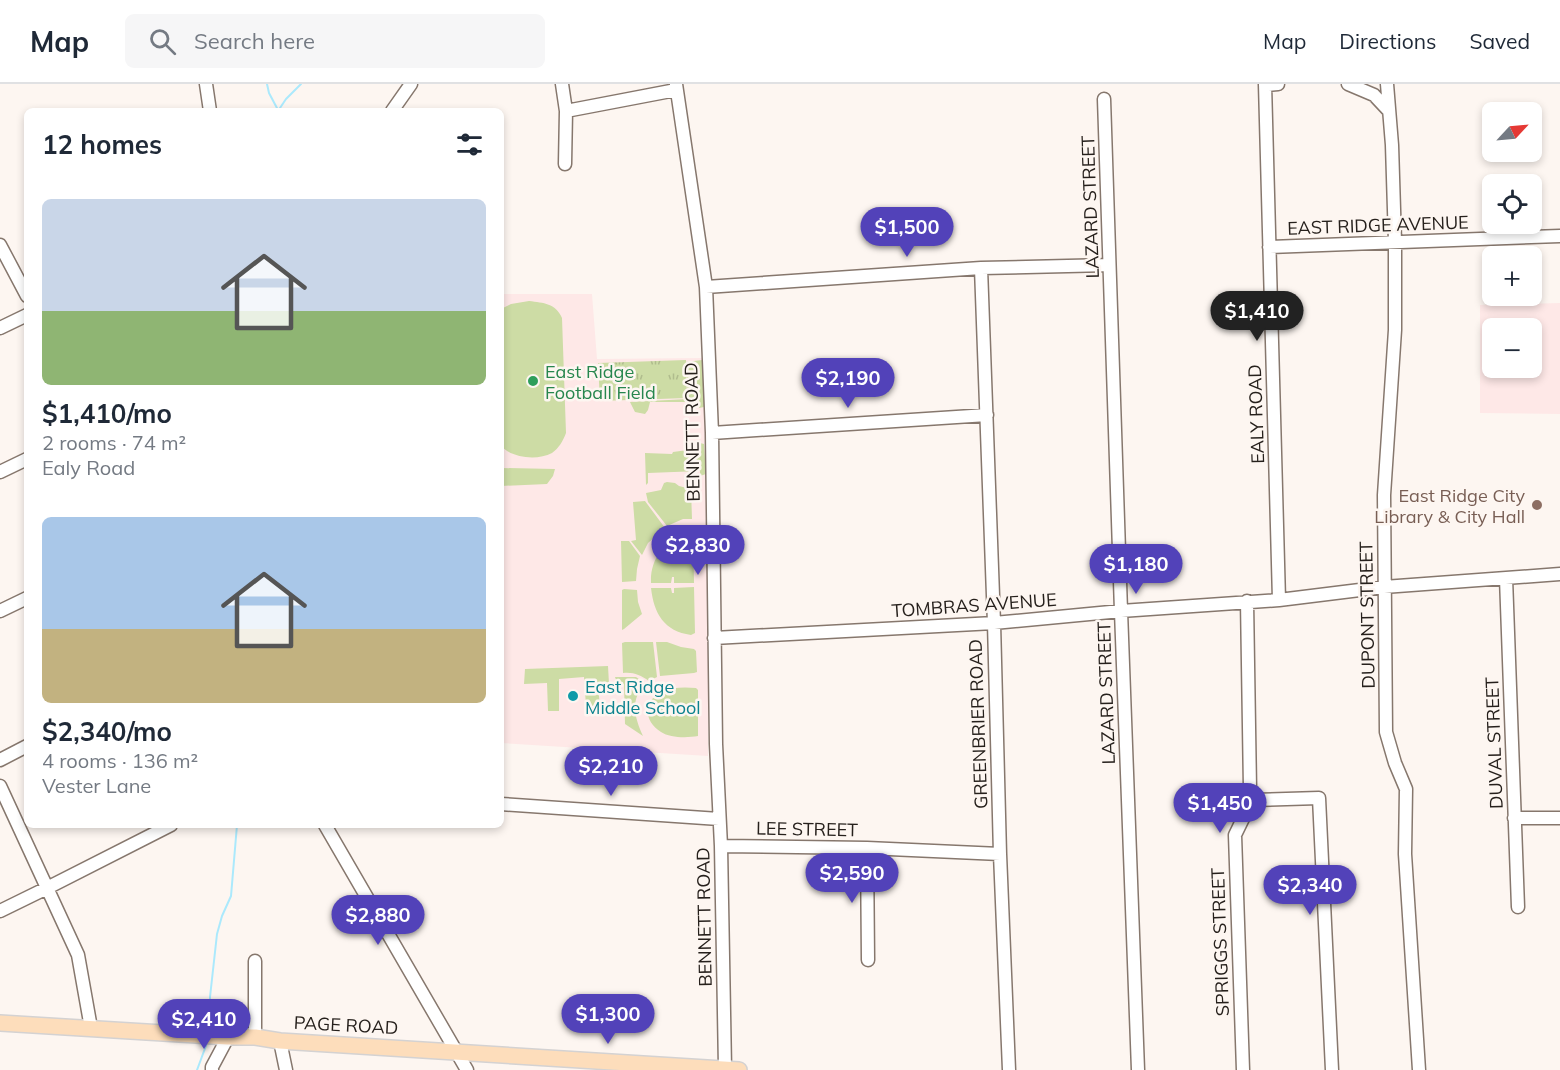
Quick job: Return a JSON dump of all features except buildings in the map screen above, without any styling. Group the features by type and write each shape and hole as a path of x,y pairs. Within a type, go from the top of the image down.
{"main road":[{"name":"PAGE ROAD","path":"0,1023 255,1037 280,1041 732,1069"}],"street":[{"path":"206,84 210,108"},
{"path":"394,108 411,84"},
{"path":"562,84 566,111 565,164"},
{"name":"EALY ROAD","path":"1270,84 1269,247 1279,600"},
{"path":"1348,84 1374,95 1389,111"},
{"name":"DUPONT STREET","path":"1387,84 1395,242 1395,330 1384,495 1386,732 1406,789 1406,854 1419,1070"},
{"path":"566,111 676,87"},
{"name":"BENNETT ROAD","path":"676,87 706,287 719,819 732,1069"},
{"name":"LAZARD STREET","path":"1104,99 1138,1070"},
{"name":"EAST RIDGE AVENUE","path":"1269,247 1560,236"},
{"path":"0,245 24,290"},
{"path":"706,287 981,268 1109,265"},
{"name":"GREENBRIER ROAD","path":"981,268 1000,854 1010,1070"},
{"path":"0,328 24,316"},
{"path":"711,433 987,415"},
{"path":"0,472 24,460"},
{"name":"TOMBRAS AVENUE","path":"714,638 993,623 1279,600 1384,587 1560,574"},
{"name":"DUVAL STREET","path":"1506,578 1518,907"},
{"path":"0,611 24,599"},
{"path":"1247,602 1252,800 1319,798 1332,1070"},
{"path":"0,760 24,748"},
{"path":"0,786 78,955 90,1028"},
{"name":"SPRIGGS STREET","path":"1243,1070 1235,834 1252,800"},
{"path":"504,804 719,819"},
{"path":"1514,818 1560,818"},
{"path":"0,911 165,828"},
{"path":"327,828 467,1070"},
{"name":"LEE STREET","path":"721,846 867,848 1000,854"},
{"path":"867,848 868,960"},
{"path":"255,961 255,1037"},
{"path":"212,1070 228,1037"},
{"path":"280,1041 286,1070"}],"shaded area":[{"path":"504,294 592,294 597,359 703,358 708,473 708,756 504,743"},
{"path":"1542,303 1560,303 1560,414 1480,413 1480,305 1542,306"}],"green space":[{"name":"East Ridge Football Field","path":"529,301 544,303 556,309 562,318 566,433 557,449 539,457 518,456 504,448 504,308"},
{"path":"686,360 687,398 600,401 598,363"},
{"path":"702,360 704,407 699,408 697,402 650,402 645,414 635,412 630,402 688,399 686,362"},
{"path":"700,443 704,444 706,474 700,476 700,471 648,473 646,485 645,453 672,454 688,450"},
{"path":"504,468 555,469 547,484 504,486"},
{"path":"667,482 691,489 692,519 683,519 667,526 648,502 646,493 661,490"},
{"path":"645,501 665,528 648,543 642,555 631,541 636,540 633,502"},
{"path":"687,534 693,537 694,583 674,583 674,577 672,577 671,583 651,583 653,566 660,552 672,541"},
{"path":"621,541 629,541 640,556 636,581 622,582"},
{"path":"694,587 695,633 691,635 674,630 662,620 655,606 651,588 671,588 674,593 674,588"},
{"path":"622,590 637,590 642,614 622,630"},
{"path":"653,642 657,677 649,681 637,674 623,673 622,643"},
{"path":"656,642 667,642 694,649 697,672 660,676"},
{"path":"608,666 609,684 598,684 600,708 592,710 592,705 586,706 584,677 559,679 559,711 548,711 547,683 524,684 525,669"},
{"path":"615,677 636,677 646,684 635,702 636,716 643,736 625,724 624,684 617,683"},
{"path":"696,688 698,690 698,736 674,736 665,734 655,727 648,717 648,711 656,695 671,689"}],"waterway":[{"path":"267,84 277,108"},
{"path":"280,108 301,84"},
{"path":"210,1028 210,997 217,934 231,896 237,828"},
{"path":"197,1070 207,1043"}],"place":[{"name":"East Ridge Football Field","path":"533,381"},
{"name":"East Ridge City Library & City Hall","path":"1537,505"},
{"name":"East Ridge Middle School","path":"573,696"}]}
